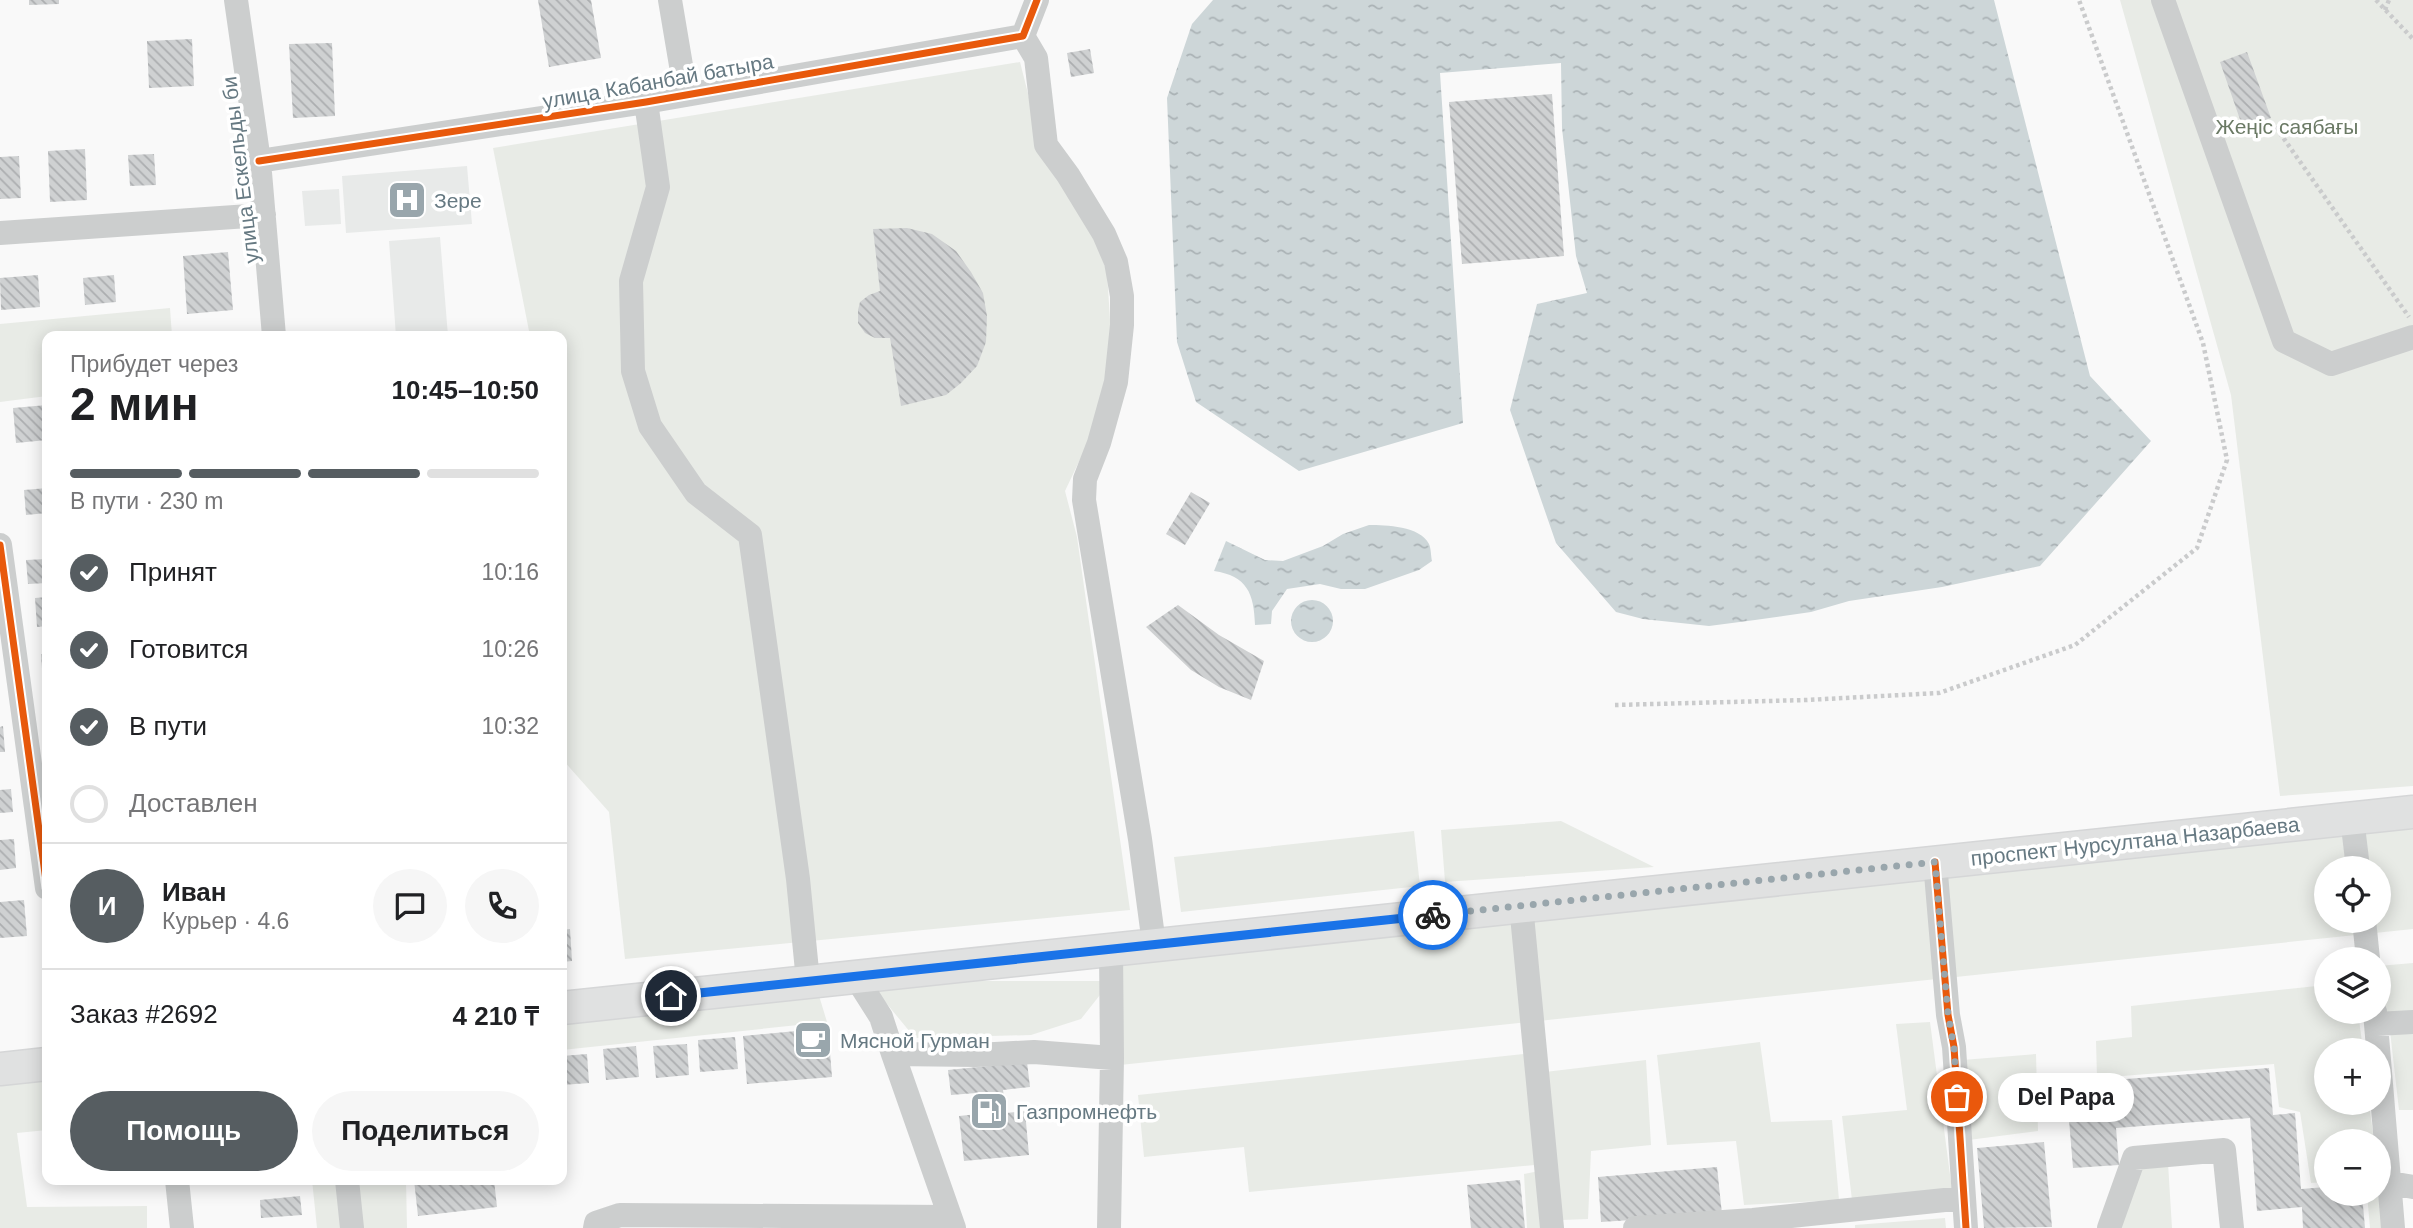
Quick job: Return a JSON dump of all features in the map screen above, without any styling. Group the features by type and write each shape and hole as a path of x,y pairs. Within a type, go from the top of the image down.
{"main road":[{"name":"проспект Нурсултана Назарбаева","path":"567,1006 2413,812"},
{"path":"0,1069 42,1065"}],"street":[{"name":"улица Ескельды би","path":"236,0 259,161 274,331"},
{"path":"670,0 686,95"},
{"path":"1038,0 1023,36 1035,58 1046,145 1104,234 1116,262 1122,296 1116,382 1099,443 1085,479 1084,500 1140,839 1154,944"},
{"path":"2164,0 2284,341 2331,364 2413,337"},
{"name":"улица Кабанбай батыра","path":"259,161 646,102 1023,36"},
{"path":"646,102 659,187 632,281 633,371 650,426 696,493 750,536 798,879 808,981"},
{"path":"0,233 264,215"},
{"path":"0,545 42,852"},
{"path":"2352,818 2357,856"},
{"path":"1935,862 1948,1015 1954,1047 1966,1228"},
{"path":"1521,905 1552,1228"},
{"path":"1109,1228 1111,950"},
{"path":"595,1228 596,1223 620,1215 952,1223 881,1017 855,976"},
{"path":"2391,1020 2413,1022"},
{"path":"2377,1024 2402,1185 2393,1228"},
{"path":"893,1054 976,1055 1034,1052 1112,1058"},
{"path":"2109,1228 2134,1158 2224,1150 2232,1228"},
{"path":"178,1185 182,1228"},
{"path":"348,1185 352,1228"},
{"path":"1635,1228 1753,1224 1964,1198"}],"path":[{"path":"1615,705 1793,701 1939,693 2075,645 2197,548 2227,460 2203,343 2079,0"},
{"path":"2376,0 2413,39"},
{"path":"2385,10 2389,0"},
{"path":"2213,140 2276,126 2413,324"}],"shaded area":[{"name":"Зере","path":"467,166 472,224 346,233 342,176"},
{"path":"339,189 341,224 305,226 302,191"},
{"name":"Зере","path":"440,237 448,331 396,331 389,241"}],"green space":[{"name":"Жеңіс саябағы","path":"2120,0 2413,0 2413,786 2280,796 2231,395"},
{"path":"1020,62 1042,149 1085,213 1107,272 1112,351 1093,432 1065,491 1077,537 1130,910 625,959 609,812 567,765 567,331 529,331 493,148"},
{"path":"170,308 172,331 42,331 42,397 0,402 0,324"},
{"path":"2413,812 2413,929 2391,931 2391,856 2314,856 2314,933 2375,933 1120,1065 1111,950"},
{"path":"1561,821 1654,867 1445,882 1441,830"},
{"path":"1414,831 1420,886 1181,912 1174,857"},
{"path":"2413,963 2413,1022 2391,1016 2391,965"},
{"path":"868,981 1111,981 1081,1019 1031,1035 915,1038"},
{"path":"2314,986 2314,1024 2360,1024 2361,1038 2314,1038 2314,1115 2371,1115 2372,1129 2314,1129 2314,1183 2311,1183 2300,1112 2279,1107 2274,1064 2097,1078 2096,1041 2132,1037 2131,1006"},
{"path":"817,989 827,1022 567,1049 567,1016"},
{"path":"1930,1022 1952,1190 1852,1200 1842,1116 1907,1110 1896,1024"},
{"path":"2413,1027 2413,1110 2399,1110 2390,1031"},
{"path":"1760,1042 1771,1122 1832,1120 1839,1200 1744,1205 1736,1141 1667,1145 1657,1055"},
{"path":"1534,1053 1545,1164 1249,1192 1244,1147 1144,1157 1138,1095"},
{"path":"2036,1054 2038,1131 1961,1141 1950,1061"},
{"path":"1646,1060 1651,1145 1591,1151 1588,1219 1562,1220 1545,1072"},
{"path":"42,1072 42,1130 17,1133 27,1207 147,1206 147,1228 0,1228 0,1076"},
{"path":"2168,1163 2172,1228 2114,1228 2142,1168"},
{"path":"1539,1171 1545,1228 1527,1228 1524,1174"},
{"path":"313,1185 338,1185 342,1228 317,1228"},
{"path":"349,1185 406,1185 407,1228 353,1228"},
{"path":"2368,1206 2380,1206 2384,1228 2370,1228"},
{"path":"1945,1218 1946,1228 1855,1228 1855,1225"}],"water":[{"path":"1213,0 1994,0 2090,376 2151,441 2040,566 1942,587 1849,601 1811,612 1709,626 1643,619 1616,612 1556,543 1510,410 1537,304 1587,293 1576,256 1562,128 1561,63 1440,73 1463,423 1299,471 1196,402 1177,342 1167,98 1192,24"},
{"path":"1369,525 1384,525 1418,533 1429,544 1432,561 1419,570 1365,589 1341,589 1320,584 1287,589 1272,611 1271,624 1255,625 1253,604 1246,588 1234,577 1214,571 1226,541 1265,560 1283,561"},
{"path":"1312,600 1327,606 1333,621 1327,636 1312,642 1297,636 1291,621 1297,606"}],"building":[{"path":"29,0 59,0 59,4 29,5"},
{"path":"538,0 591,0 601,58 549,67"},
{"path":"192,39 194,86 149,88 147,41"},
{"path":"332,43 335,116 293,118 289,44"},
{"path":"1090,49 1094,73 1071,77 1067,53"},
{"path":"2247,52 2271,118 2243,128 2220,62"},
{"path":"1552,94 1564,256 1462,264 1449,102"},
{"path":"85,149 87,200 50,202 48,151"},
{"path":"154,154 156,185 130,186 128,155"},
{"path":"19,156 21,198 0,199 0,157"},
{"path":"907,228 932,234 956,251 983,293 987,316 986,342 977,366 961,383 946,395 901,406 890,338 875,338 865,333 858,323 858,310 860,302 880,291 873,229"},
{"path":"228,252 233,310 187,314 183,256"},
{"path":"38,275 40,307 1,310 0,278"},
{"path":"114,275 116,302 85,305 83,278"},
{"path":"42,405 42,440 16,443 13,408"},
{"path":"42,488 42,513 26,515 24,490"},
{"path":"1191,492 1210,503 1185,545 1166,534"},
{"path":"42,559 42,583 28,584 26,560"},
{"path":"42,597 42,626 37,627 35,598"},
{"path":"1178,605 1219,635 1264,661 1251,700 1219,687 1191,670 1146,627"},
{"path":"3,726 5,752 0,752 0,727"},
{"path":"11,789 13,812 0,813 0,790"},
{"path":"14,839 16,868 0,870 0,840"},
{"path":"24,900 27,936 0,938 0,902"},
{"path":"567,929 570,929 572,961 567,962"},
{"path":"828,1028 832,1077 747,1084 743,1036"},
{"path":"735,1037 738,1069 700,1072 698,1040"},
{"path":"687,1044 689,1075 656,1078 653,1046"},
{"path":"636,1046 639,1077 606,1080 603,1049"},
{"path":"587,1054 589,1083 567,1085 567,1056"},
{"path":"1027,1062 1030,1087 1003,1090 1006,1113 1025,1111 1029,1155 964,1161 959,1116 978,1114 976,1093 951,1095 948,1070"},
{"path":"2269,1068 2273,1115 2295,1113 2301,1189 2314,1188 2314,1206 2363,1206 2365,1228 2303,1228 2302,1207 2257,1211 2250,1118 2116,1128 2119,1165 2073,1168 2068,1108 2115,1104 2113,1080"},
{"path":"2044,1142 2052,1227 1984,1228 1977,1148"},
{"path":"1717,1167 1722,1214 1601,1222 1598,1177"},
{"path":"1520,1180 1525,1228 1471,1228 1467,1185"},
{"path":"415,1185 495,1185 497,1207 418,1216"},
{"path":"300,1196 302,1215 261,1218 260,1200"}],"cycle path":[{"path":"259,161 646,102 1023,36 1037,0"},
{"path":"0,545 42,852"},
{"path":"1935,862 1948,1015 1954,1047 1966,1228"}],"way so far":[{"path":"1433,915 1935,862 1957,1097"}],"place":[{"name":"Зере","path":"407,200"},
{"name":"Мясной Гурман","path":"813,1040"},
{"name":"Del Papa","path":"1957,1097"},
{"name":"Газпромнефть","path":"989,1111"}],"route":[{"path":"671,996 1433,915"}]}
